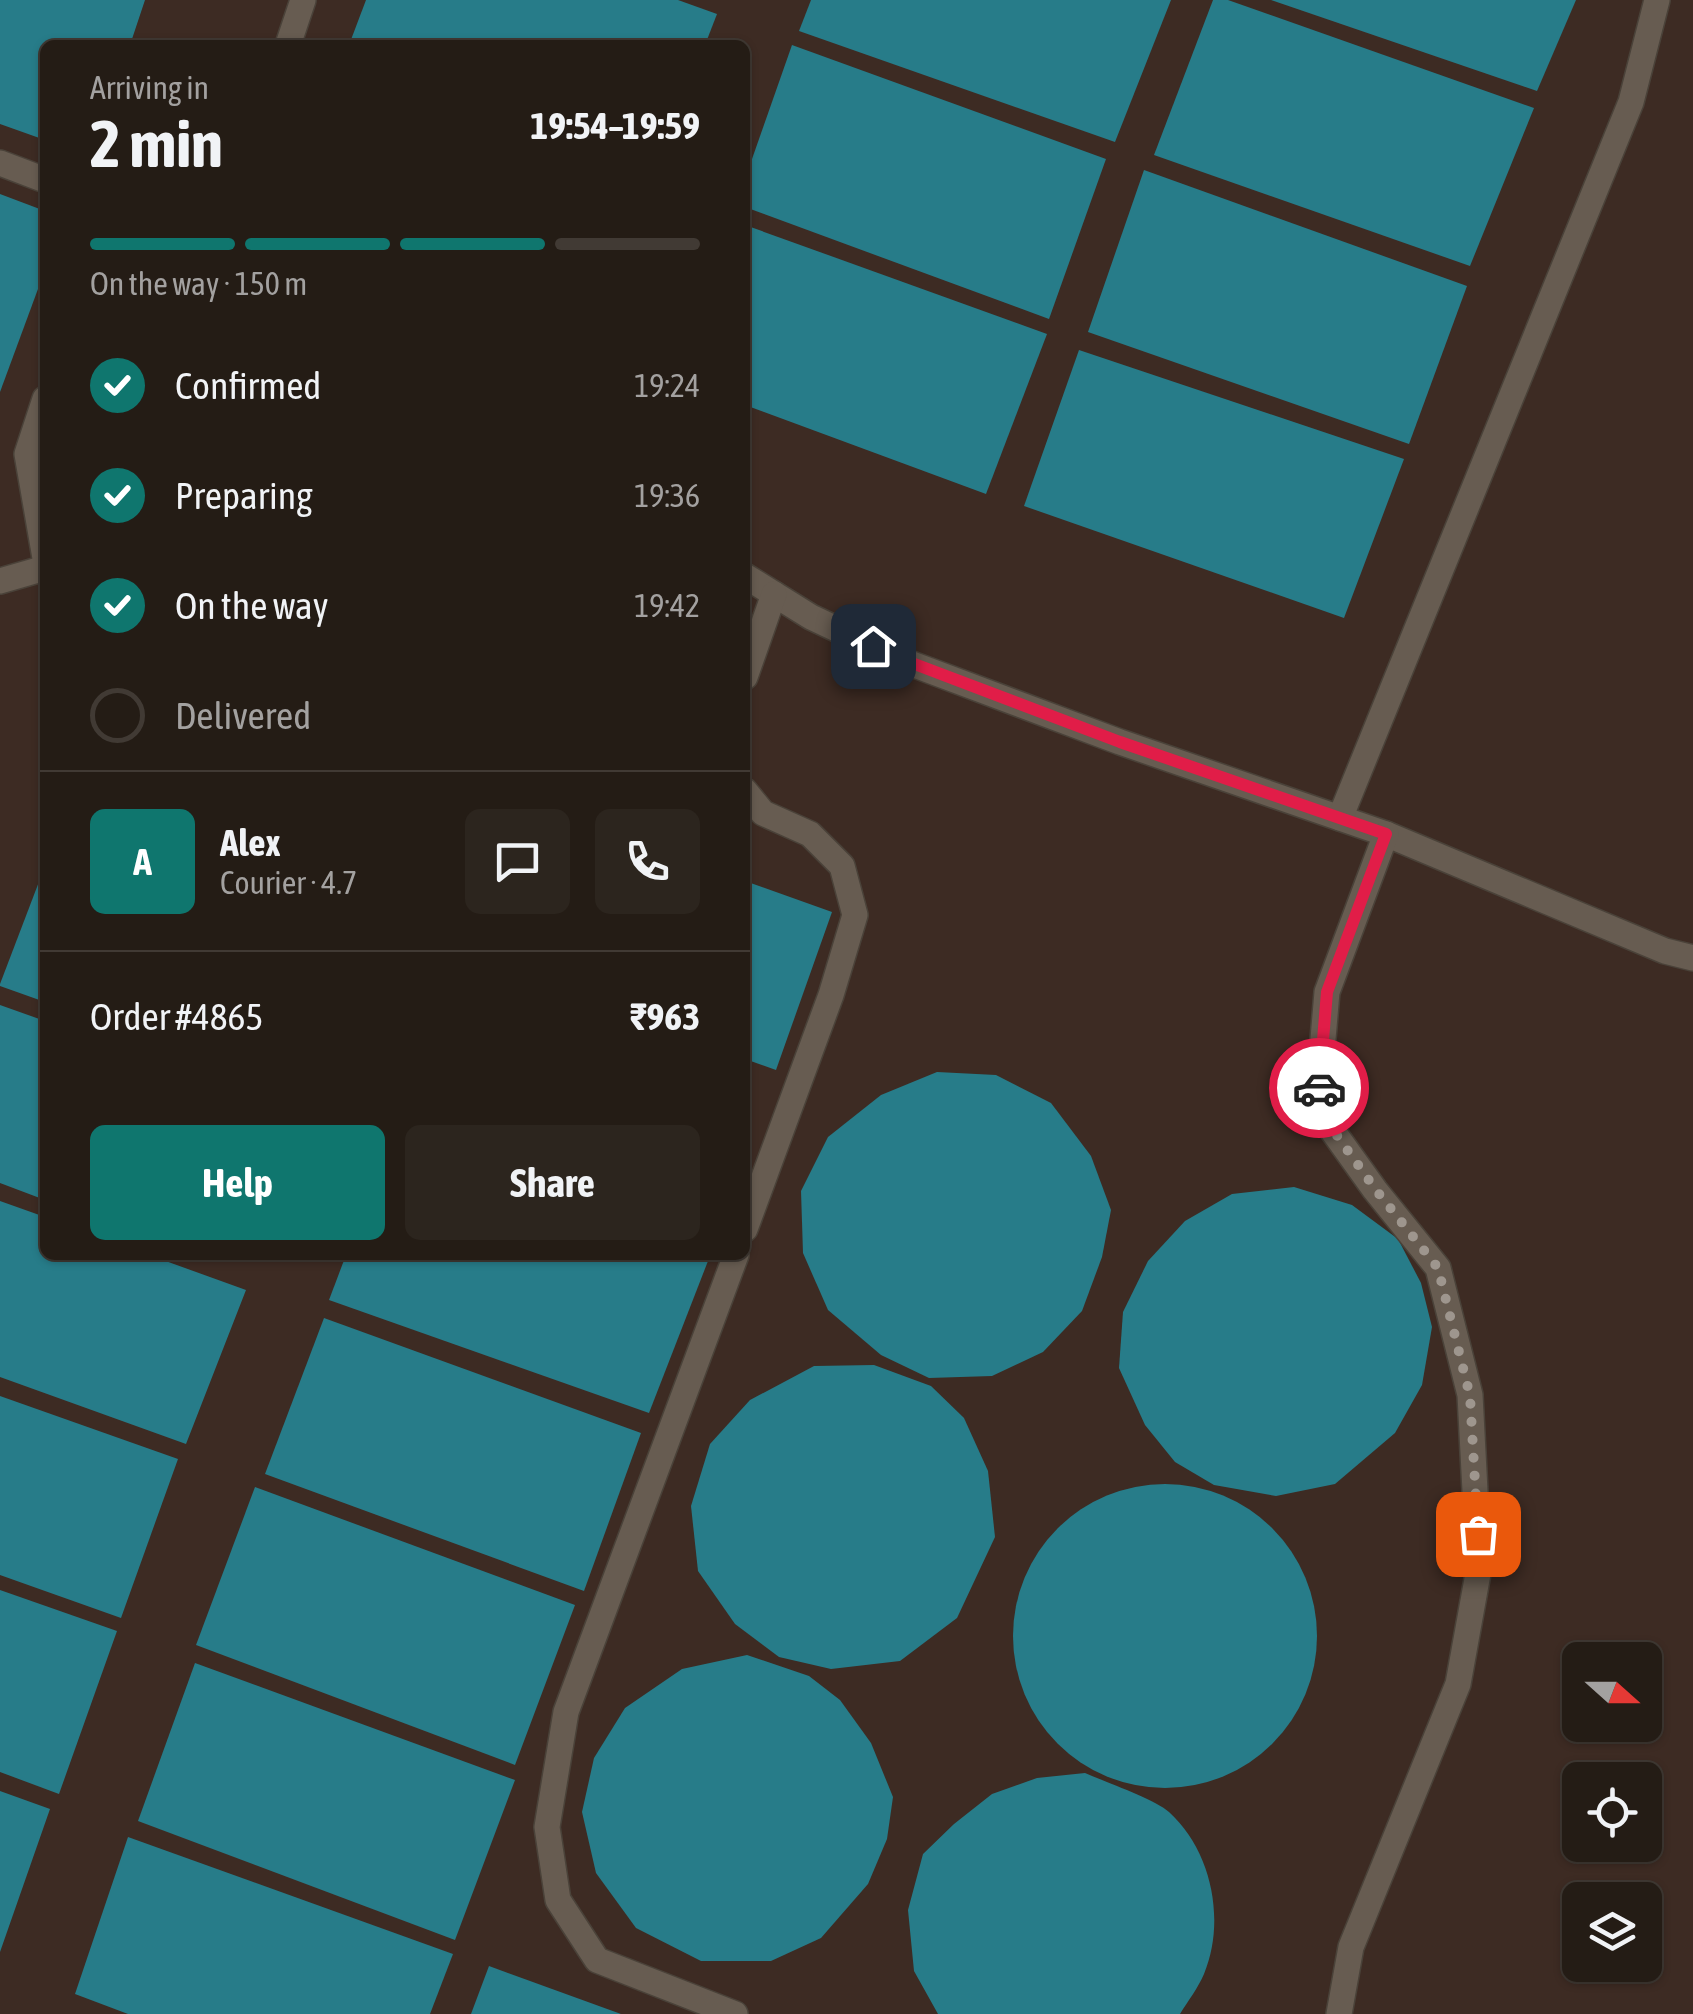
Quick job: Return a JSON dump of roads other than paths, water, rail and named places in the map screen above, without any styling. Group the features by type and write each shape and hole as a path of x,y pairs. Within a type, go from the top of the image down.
{"lane":[{"path":"290,40 303,0"},
{"path":"1340,818 1632,102 1657,0"},
{"path":"0,163 40,178"},
{"path":"40,414 27,454 40,529"},
{"path":"0,581 40,569"},
{"path":"750,579 810,618 904,660 1120,742 1386,834 1665,951 1693,958"},
{"path":"750,664 774,594"},
{"path":"750,798 763,813 810,834 842,866 855,915 750,1215"},
{"path":"1339,2014 1351,1947 1458,1684 1480,1568 1470,1396 1438,1268 1318,1109 1327,992 1386,834"},
{"path":"734,1260 566,1712 547,1827 558,1900 597,1960 735,2014"}],"water":[{"path":"0,0 145,0 132,40 40,40 40,138 0,124"},
{"path":"366,0 678,0 717,14 707,40 351,40"},
{"path":"811,0 1171,0 1115,142 799,31"},
{"path":"1213,0 1228,0 1534,108 1470,266 1154,155"},
{"path":"1271,0 1576,0 1537,91"},
{"path":"792,45 1106,159 1049,319 750,209 750,165"},
{"path":"1144,170 1467,286 1409,444 1088,332"},
{"path":"0,194 40,209 40,284 0,392"},
{"path":"750,227 1047,334 986,494 750,407"},
{"path":"1079,350 1404,459 1344,618 1024,506"},
{"path":"40,879 40,1000 0,984"},
{"path":"750,883 832,912 776,1070 750,1061"},
{"path":"0,1005 40,1019 40,1198 0,1183"},
{"path":"937,1072 996,1075 1051,1103 1091,1156 1111,1210 1102,1257 1082,1311 1043,1352 992,1376 929,1378 881,1355 828,1310 803,1253 801,1191 828,1137 881,1095"},
{"path":"1294,1187 1352,1205 1398,1239 1421,1283 1432,1327 1422,1385 1395,1433 1335,1484 1276,1496 1214,1485 1175,1462 1145,1425 1119,1368 1123,1312 1148,1261 1185,1221 1232,1194"},
{"path":"0,1201 40,1215 40,1260 163,1260 246,1290 186,1444 0,1377"},
{"path":"344,1260 708,1261 649,1413 329,1300"},
{"path":"324,1318 641,1433 584,1591 265,1474"},
{"path":"874,1365 931,1386 964,1418 988,1471 995,1537 957,1618 900,1661 831,1669 779,1657 735,1624 698,1571 691,1506 710,1444 750,1400 814,1366"},
{"path":"0,1396 178,1459 121,1618 0,1575"},
{"path":"1165,1484 1195,1487 1223,1496 1272,1529 1305,1578 1314,1606 1314,1666 1305,1694 1272,1743 1223,1776 1195,1785 1165,1788 1135,1785 1107,1776 1058,1743 1025,1694 1016,1666 1013,1636 1016,1606 1025,1578 1058,1529 1107,1496 1135,1487"},
{"path":"255,1487 575,1605 515,1765 196,1645"},
{"path":"0,1590 117,1631 59,1794 0,1772"},
{"path":"747,1655 809,1676 840,1700 871,1743 893,1797 887,1839 868,1884 821,1938 771,1961 701,1961 636,1928 596,1873 582,1812 594,1758 625,1708 682,1669"},
{"path":"195,1663 515,1780 455,1940 138,1821"},
{"path":"1085,1773 1162,1807 1196,1846 1211,1888 1214,1932 1211,1953 1196,1989 1180,2014 938,2014 914,1971 908,1910 923,1854 992,1794 1037,1778"},
{"path":"0,1791 50,1809 0,1952"},
{"path":"128,1837 453,1954 430,2014 128,2014 75,1994"},
{"path":"489,1966 621,2014 471,2014"}]}
